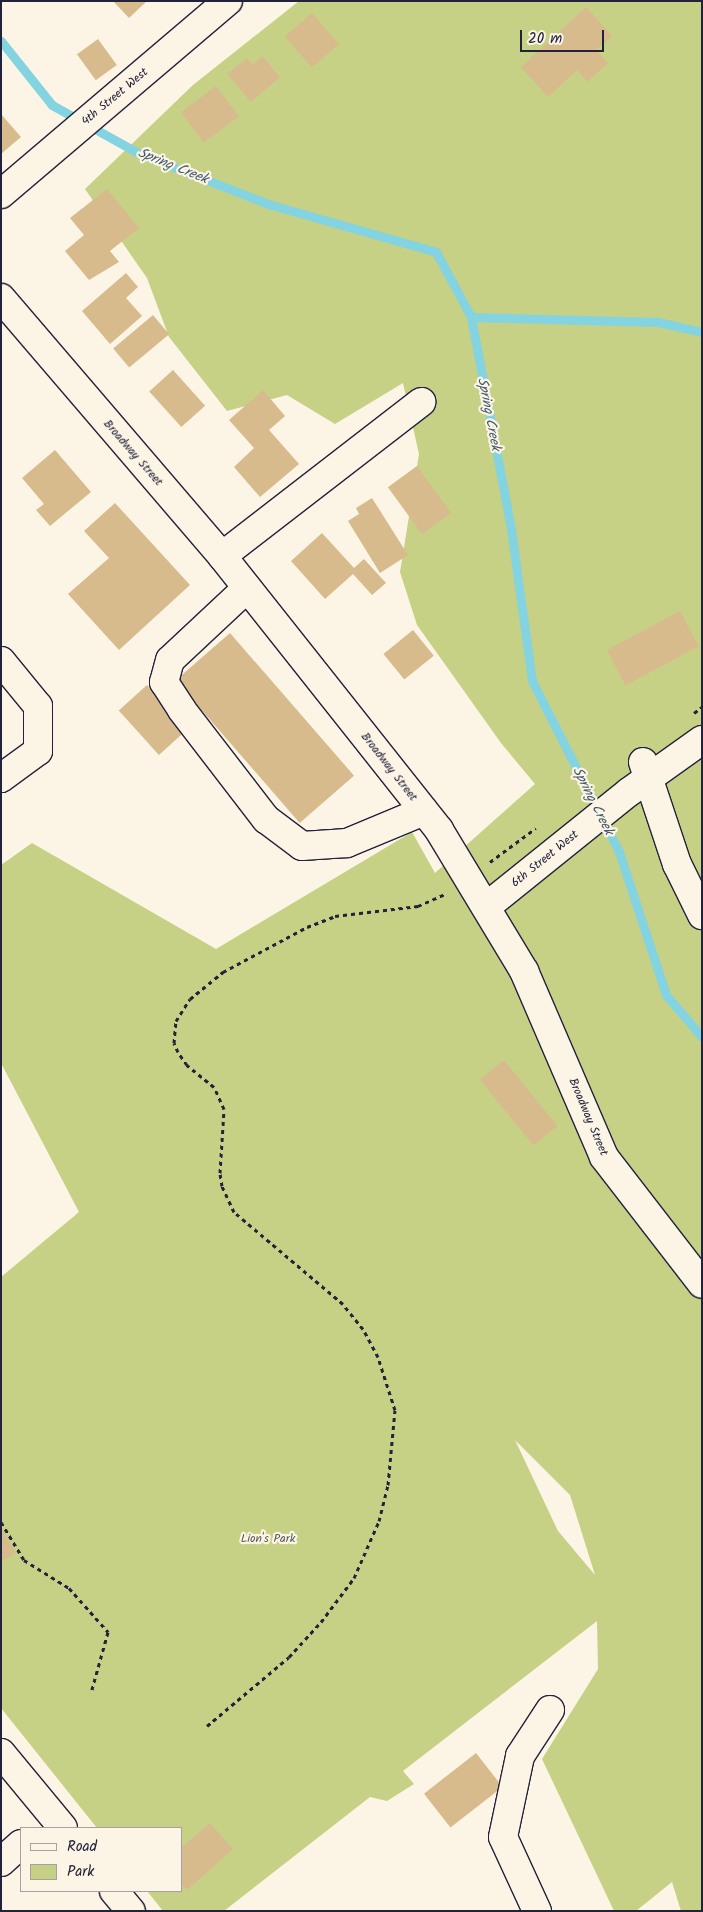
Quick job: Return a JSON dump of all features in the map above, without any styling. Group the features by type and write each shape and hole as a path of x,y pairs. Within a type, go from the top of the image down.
{"street":[{"name":"4th Street West","path":"1,194 228,1"},
{"name":"Broadway Street","path":"1,298 222,556 424,811 468,878 524,970 604,1157 702,1284"},
{"path":"222,556 421,402"},
{"path":"247,588 170,660 164,682 182,710 266,819 302,846 347,843 424,811"},
{"path":"1,661 38,706 38,751 1,778"},
{"name":"6th Street West","path":"486,907 645,771 702,740"},
{"path":"645,771 676,864 702,915"},
{"path":"537,1911 503,1836 520,1756 550,1710"},
{"path":"1,1753 53,1825"},
{"path":"1,1862 20,1845"},
{"path":"115,1892 131,1911"}],"path":[{"path":"207,1726 288,1657 321,1622 354,1578 379,1521 386,1494 394,1443 395,1410 378,1357 363,1329 343,1304 234,1212 222,1186 220,1172 224,1109 214,1087 187,1065 174,1043 179,1012 190,999 223,972 307,927 335,916 418,906 439,898 543,823"},
{"path":"1,1522 24,1560 69,1588 108,1632 91,1693"}],"green space":[{"name":"Lion's Park","path":"299,1 702,1 702,1911 681,1911 672,1882 636,1911 614,1911 542,1759 598,1669 597,1621 403,1771 414,1784 387,1801 370,1797 224,1911 163,1911 148,1892 182,1892 182,1827 96,1827 1,1708 1,1277 79,1212 1,1063 1,865 32,843 216,949 412,832 435,873 535,784 501,743 417,625 400,572 419,454 403,383 335,424 287,395 227,411 169,337 147,278 85,189 193,85","holes":["515,1440 570,1495 595,1575 558,1531"]}],"building":[{"path":"113,1 147,1 129,18"},
{"path":"586,7 612,36 596,50 608,63 587,82 577,70 548,97 521,67"},
{"path":"312,13 339,44 312,68 285,37"},
{"path":"98,39 117,65 96,80 77,54"},
{"path":"262,56 280,77 251,102 227,74 247,58 253,65"},
{"path":"216,86 239,116 204,143 181,112"},
{"path":"1,114 21,137 1,154"},
{"path":"107,189 139,228 110,251 119,262 89,280 65,251 84,235 70,218"},
{"path":"126,273 138,287 126,298 142,316 110,344 82,311"},
{"path":"153,315 169,334 129,368 113,348"},
{"path":"173,370 205,406 181,427 149,391"},
{"path":"263,390 285,416 269,430 299,464 260,497 234,467 254,448 229,420"},
{"path":"55,450 91,492 50,526 36,510 44,504 22,478"},
{"path":"417,466 451,513 422,534 388,487"},
{"path":"372,498 408,555 380,573 348,521 359,514 356,508"},
{"path":"115,503 190,585 119,650 68,594 109,558 84,531"},
{"path":"322,533 354,568 364,559 386,583 372,595 353,574 325,599 291,561"},
{"path":"680,611 699,646 625,685 607,650"},
{"path":"413,630 434,656 404,680 383,654"},
{"path":"230,633 354,776 300,823 176,680"},
{"path":"147,685 187,730 159,755 119,710"},
{"path":"504,1060 557,1126 533,1146 480,1080"},
{"path":"1,1528 16,1553 1,1562"},
{"path":"476,1753 502,1787 450,1828 424,1794"},
{"path":"210,1823 233,1849 187,1890 182,1885 182,1847"}],"waterway":[{"name":"Spring Creek","path":"1,41 52,105 140,154 268,204 436,252 471,317 511,529 532,681 619,852 666,995 702,1037"},
{"path":"471,317 658,322 702,332"}]}
